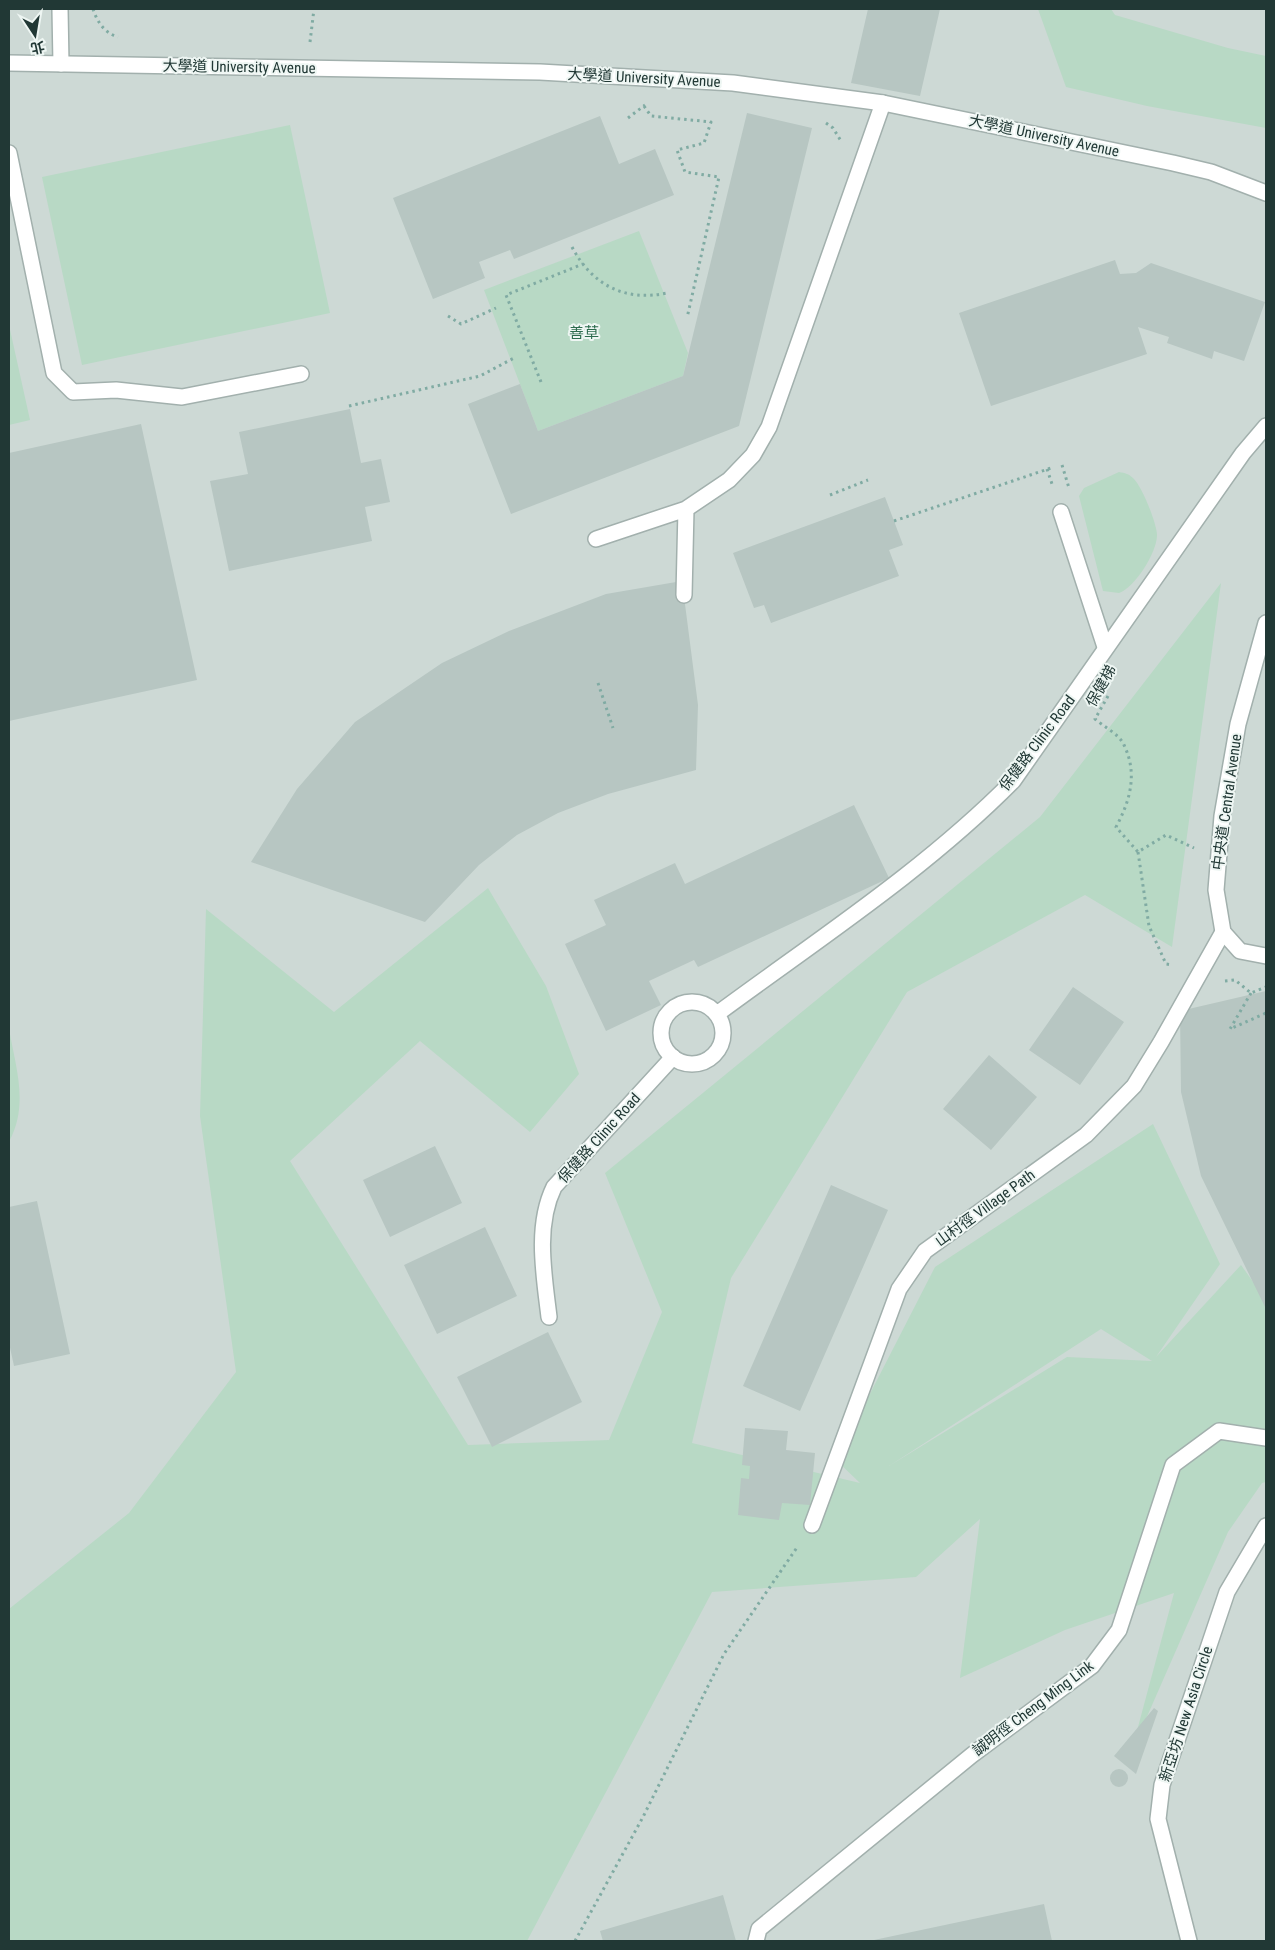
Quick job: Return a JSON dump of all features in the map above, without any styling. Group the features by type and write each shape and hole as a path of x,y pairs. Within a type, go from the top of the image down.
{"street":[{"path":"60,9 61,64"},
{"name":"大學道 University Avenue","path":"9,63 575,73 733,83 883,103 1212,172 1266,193"},
{"path":"596,539 686,509 729,480 752,455 769,427 883,103"},
{"path":"9,153 54,373 73,392 116,390 182,397 300,374"},
{"name":"保健路 Clinic Road","path":"717,1014 888,888 984,810 1013,781 1105,647 1243,453 1266,426"},
{"path":"684,595 686,509"},
{"path":"1061,512 1105,647"},
{"name":"中央道 Central Avenue","path":"1223,932 1216,890 1217,859 1238,724 1266,623"},
{"path":"1223,932 1240,951 1266,956"},
{"name":"山村徑 Village Path","path":"812,1525 899,1289 925,1251 1086,1135 1134,1086 1162,1042 1223,932"},
{"path":"686,1002 696,1002 717,1014 723,1030 722,1040 718,1050 710,1058 702,1062 691,1063 673,1057 666,1050 662,1040 663,1021 668,1012 686,1002"},
{"name":"保健路 Clinic Road","path":"549,1317 544,1268 544,1219 547,1202 554,1187 673,1057"},
{"name":"誠明徑 Cheng Ming Link","path":"756,1941 758,1929 972,1754 1092,1666 1119,1630 1173,1465 1219,1431 1266,1438"},
{"name":"新亞坊 New Asia Circle","path":"1188,1941 1158,1819 1162,1785 1227,1592 1266,1526"}],"path":[{"path":"310,45 314,9"},
{"path":"628,118 644,106 653,104"},
{"path":"644,106 651,116 711,122 704,143 677,150 684,172 719,176 687,318"},
{"path":"823,120 833,128 841,142 842,149"},
{"path":"572,247 583,264 604,284 618,292 649,296 667,293"},
{"path":"541,382 506,296 583,264"},
{"path":"448,316 462,324 496,308"},
{"path":"349,406 480,376 514,358"},
{"path":"894,521 1054,467"},
{"path":"830,495 868,480"},
{"path":"598,683 613,728"},
{"name":"保健梯","path":"1108,695 1095,719 1124,744 1132,776 1128,804 1116,827 1138,852"},
{"path":"1181,965 1166,964 1149,926 1138,852 1166,835 1217,859"},
{"path":"1220,982 1235,980 1251,993"},
{"path":"1266,987 1251,993 1230,1029 1266,1014"},
{"path":"575,1941 643,1817 724,1654 812,1525"}],"shaded area":[{"path":"9,9 1266,9 1266,1941 9,1941"}],"green space":[{"path":"1038,9 1111,9 1115,15 1228,48 1266,56 1266,128 1147,106 1066,87"},
{"path":"290,125 330,313 82,365 42,177"},
{"name":"善草","path":"639,231 688,353 683,376 538,431 484,290"},
{"path":"9,325 30,420 9,425"},
{"path":"1119,472 1127,474 1137,482 1151,513 1157,534 1150,559 1132,584 1119,593 1103,591 1079,496 1084,488"},
{"path":"1221,583 1172,947 1085,895 907,992 731,1278 692,1443 860,1483 836,1460 935,1267 1153,1124 1220,1264 1156,1357 1241,1265 1266,1300 1266,1482 1262,1483 1228,1532 1131,1753 1174,1593 1065,1630 960,1678 980,1519 916,1577 712,1592 527,1941 9,1941 9,1609 129,1513 236,1372 200,1116 206,909 334,1012 488,888 546,986 579,1074 530,1132 420,1041 290,1161 468,1445 609,1440 662,1312 605,1173 1040,817","holes":["1101,1329 1152,1361 1067,1357 889,1466"]},
{"path":"9,1029 20,1100 15,1128 9,1142"}],"building":[{"path":"868,9 940,9 920,96 851,83"},
{"path":"747,113 812,128 739,426 511,514 468,404 520,384 538,431 683,376"},
{"path":"600,116 619,164 655,149 674,195 514,259 510,250 479,262 485,278 433,299 393,198"},
{"path":"1115,260 1120,274 1136,273 1151,263 1265,302 1244,361 1214,351 1212,359 1167,343 1169,337 1138,327 1147,354 991,406 959,313"},
{"path":"350,409 361,463 381,459 390,502 365,507 372,541 229,571 210,481 248,474 239,432"},
{"path":"141,424 197,680 9,721 9,453"},
{"path":"885,497 903,545 889,550 899,576 771,623 764,605 754,608 733,553"},
{"path":"682,581 698,705 696,770 608,794 558,813 517,835 479,865 425,922 251,862 297,789 355,722 442,663 509,631 606,594"},
{"path":"854,805 889,878 698,967 694,960 649,981 661,1005 606,1031 565,944 606,925 594,900 675,863 685,884"},
{"path":"1073,987 1124,1022 1080,1085 1029,1050"},
{"path":"1266,991 1266,1309 1201,1176 1181,1092 1180,1011"},
{"path":"989,1055 1037,1097 991,1150 943,1109"},
{"path":"435,1146 462,1203 390,1237 363,1180"},
{"path":"831,1185 888,1210 800,1411 743,1386"},
{"path":"37,1201 70,1354 14,1366 9,1343 9,1207"},
{"path":"485,1227 517,1296 437,1334 404,1265"},
{"path":"548,1332 582,1402 492,1447 457,1377"},
{"path":"745,1428 788,1431 786,1450 815,1453 810,1505 782,1503 779,1520 738,1515 741,1478 749,1479 750,1466 742,1465"},
{"path":"1154,1708 1158,1711 1136,1774 1114,1756"},
{"path":"1115,1769 1123,1769 1128,1774 1126,1785 1115,1787 1110,1782 1110,1774"},
{"path":"723,1895 736,1941 603,1941 600,1931"},
{"path":"1044,1904 1052,1941 874,1940"}]}
